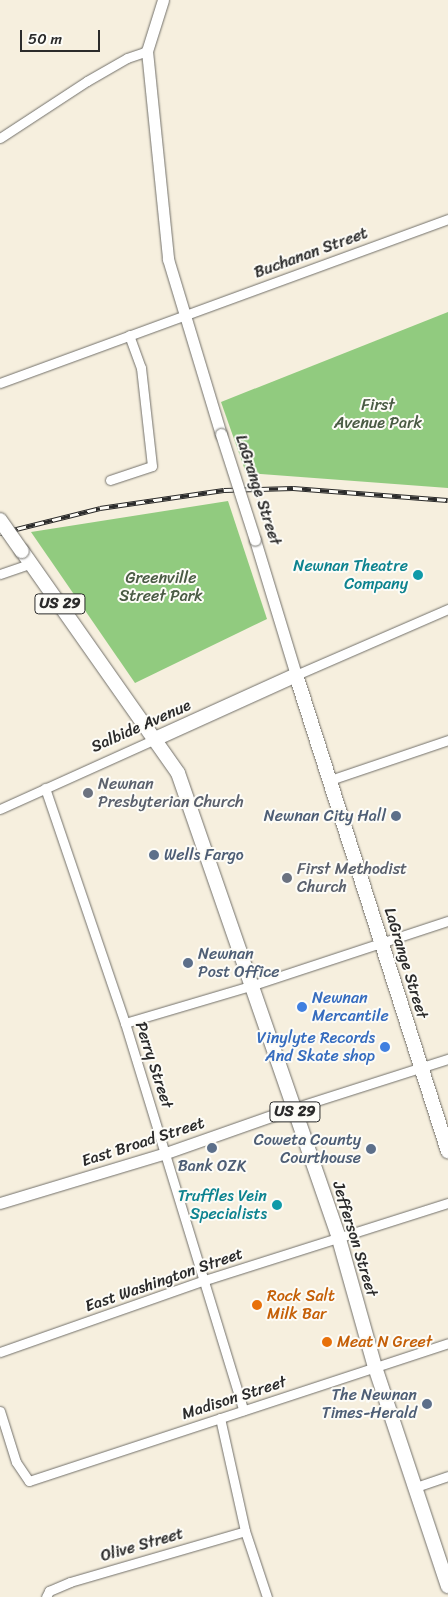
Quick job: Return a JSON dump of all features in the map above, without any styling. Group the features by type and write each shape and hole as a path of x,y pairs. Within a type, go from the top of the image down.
{"main road":[{"name":"US 29","path":"0,520 155,739"},
{"name":"Salbide Avenue","path":"155,739 296,675"},
{"name":"LaGrange Street","path":"296,675 448,1151"},
{"path":"174,730 174,754 178,773"},
{"name":"Jefferson Street","path":"155,739 178,773 253,985 339,1239 375,1367 448,1586"}],"street":[{"name":"LaGrange Street","path":"163,0 147,51 168,259 296,675"},
{"path":"0,138 87,81 127,58 147,51"},
{"name":"Buchanan Street","path":"0,382 448,219"},
{"path":"110,480 152,466 141,368 129,335"},
{"path":"0,574 32,564"},
{"path":"296,675 448,610"},
{"name":"Salbide Avenue","path":"0,808 155,739"},
{"path":"330,780 448,740"},
{"name":"Perry Street","path":"45,788 125,1023 206,1280 244,1410"},
{"path":"125,1023 253,985 448,921"},
{"path":"294,1108 448,1059"},
{"name":"East Broad Street","path":"0,1203 166,1153 294,1108"},
{"name":"East Washington Street","path":"0,1352 206,1280 448,1203"},
{"name":"Madison Street","path":"0,1411 16,1462 29,1481 448,1343"},
{"path":"220,1418 245,1531 267,1597"},
{"path":"416,1487 448,1476"},
{"name":"Olive Street","path":"47,1594 70,1582 245,1531"}],"green space":[{"name":"First Avenue Park","path":"448,312 448,488 246,473 221,402"},
{"name":"Greenville Street Park","path":"228,501 267,619 135,683 31,532"}],"railway":[{"path":"0,533 100,508 224,490 293,488 448,500"}],"place":[{"name":"Newnan Theatre Company","path":"418,575"},
{"name":"Newnan Presbyterian Church","path":"88,793"},
{"name":"Newnan City Hall","path":"396,816"},
{"name":"Wells Fargo","path":"154,855"},
{"name":"First Methodist Church","path":"287,878"},
{"name":"Newnan Post Office","path":"188,963"},
{"name":"Newnan Mercantile","path":"302,1007"},
{"name":"Vinylyte Records And Skate shop","path":"385,1047"},
{"name":"Bank OZK","path":"212,1148"},
{"name":"Coweta County Courthouse","path":"371,1149"},
{"name":"Truffles Vein Specialists","path":"277,1205"},
{"name":"Rock Salt Milk Bar","path":"257,1305"},
{"name":"Meat N Greet","path":"327,1342"},
{"name":"The Newnan Times-Herald","path":"427,1404"}]}
